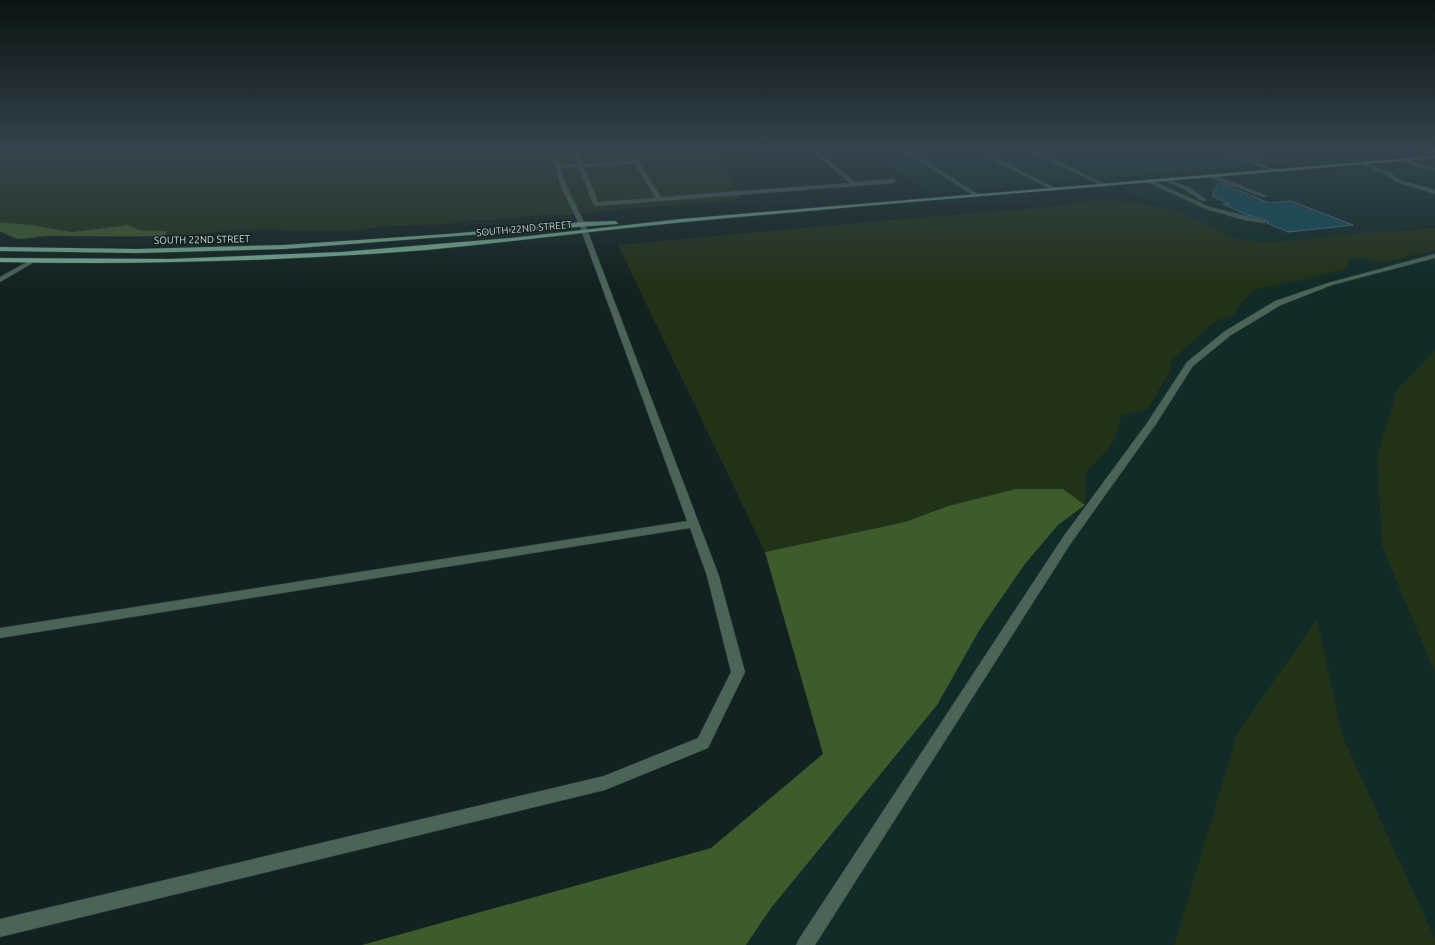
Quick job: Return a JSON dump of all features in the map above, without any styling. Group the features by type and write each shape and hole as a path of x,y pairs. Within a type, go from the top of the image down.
{"main road":[{"name":"SOUTH 22ND STREET","path":"0,260 128,262 298,256 584,229 989,195"},
{"name":"SOUTH 22ND STREET","path":"1,249 137,251 284,247 584,229"}],"lane":[{"path":"0,928 605,783 703,743 738,672 713,576 584,229 568,195"},
{"path":"592,195 596,204 710,195"},
{"path":"657,195 659,199"},
{"path":"1180,195 1208,208 1244,218 1264,221"},
{"path":"1197,195 1210,203"},
{"path":"805,945 1067,540 1151,424 1190,364 1228,333 1278,303 1330,284 1435,256"},
{"path":"0,280 33,261"},
{"path":"0,633 694,524"}],"shaded area":[{"path":"1135,195 1435,195 1435,226 1244,247"},
{"path":"1435,250 1435,945 746,945 771,908 980,629 1025,564 1058,525 1085,505 1085,474 1109,448 1115,439 1121,415 1151,403 1170,372 1171,361 1216,321 1234,315 1240,304 1255,289 1310,279 1348,268 1347,258 1366,259 1383,263"}],"green space":[{"path":"0,195 739,195 740,198 730,201 599,211 578,215 544,215 492,220 472,220 449,224 386,226 349,231 293,231 273,229 233,230 203,234 165,236 167,231 139,230 128,225 72,232 33,225 0,222"},
{"path":"1085,201 1119,201 1151,205 1179,212 1238,239 1264,242 1435,228 1435,250 1383,263 1366,259 1348,258 1348,268 1310,279 1255,289 1240,304 1234,315 1216,321 1171,361 1170,372 1147,410 1121,415 1115,439 1109,448 1085,474 1085,505 1063,489 1016,489 948,506 905,522 765,552 618,245 1027,209 1067,205"},
{"path":"0,222 33,225 72,232 128,225 139,230 167,231 165,236 41,236 20,239 0,232"},
{"path":"1435,350 1435,673 1382,546 1377,457 1397,390"},
{"path":"1016,489 1063,489 1085,505 1058,525 1025,564 980,629 937,705 771,908 746,945 362,945 711,848 823,754 765,552 905,522 948,506"},
{"path":"1317,619 1342,735 1435,939 1435,945 1174,945 1237,734"}],"building":[{"path":"1250,195 1269,203 1291,201 1353,225 1288,232 1267,223 1267,220 1247,215 1223,204 1229,204 1212,196"}]}
